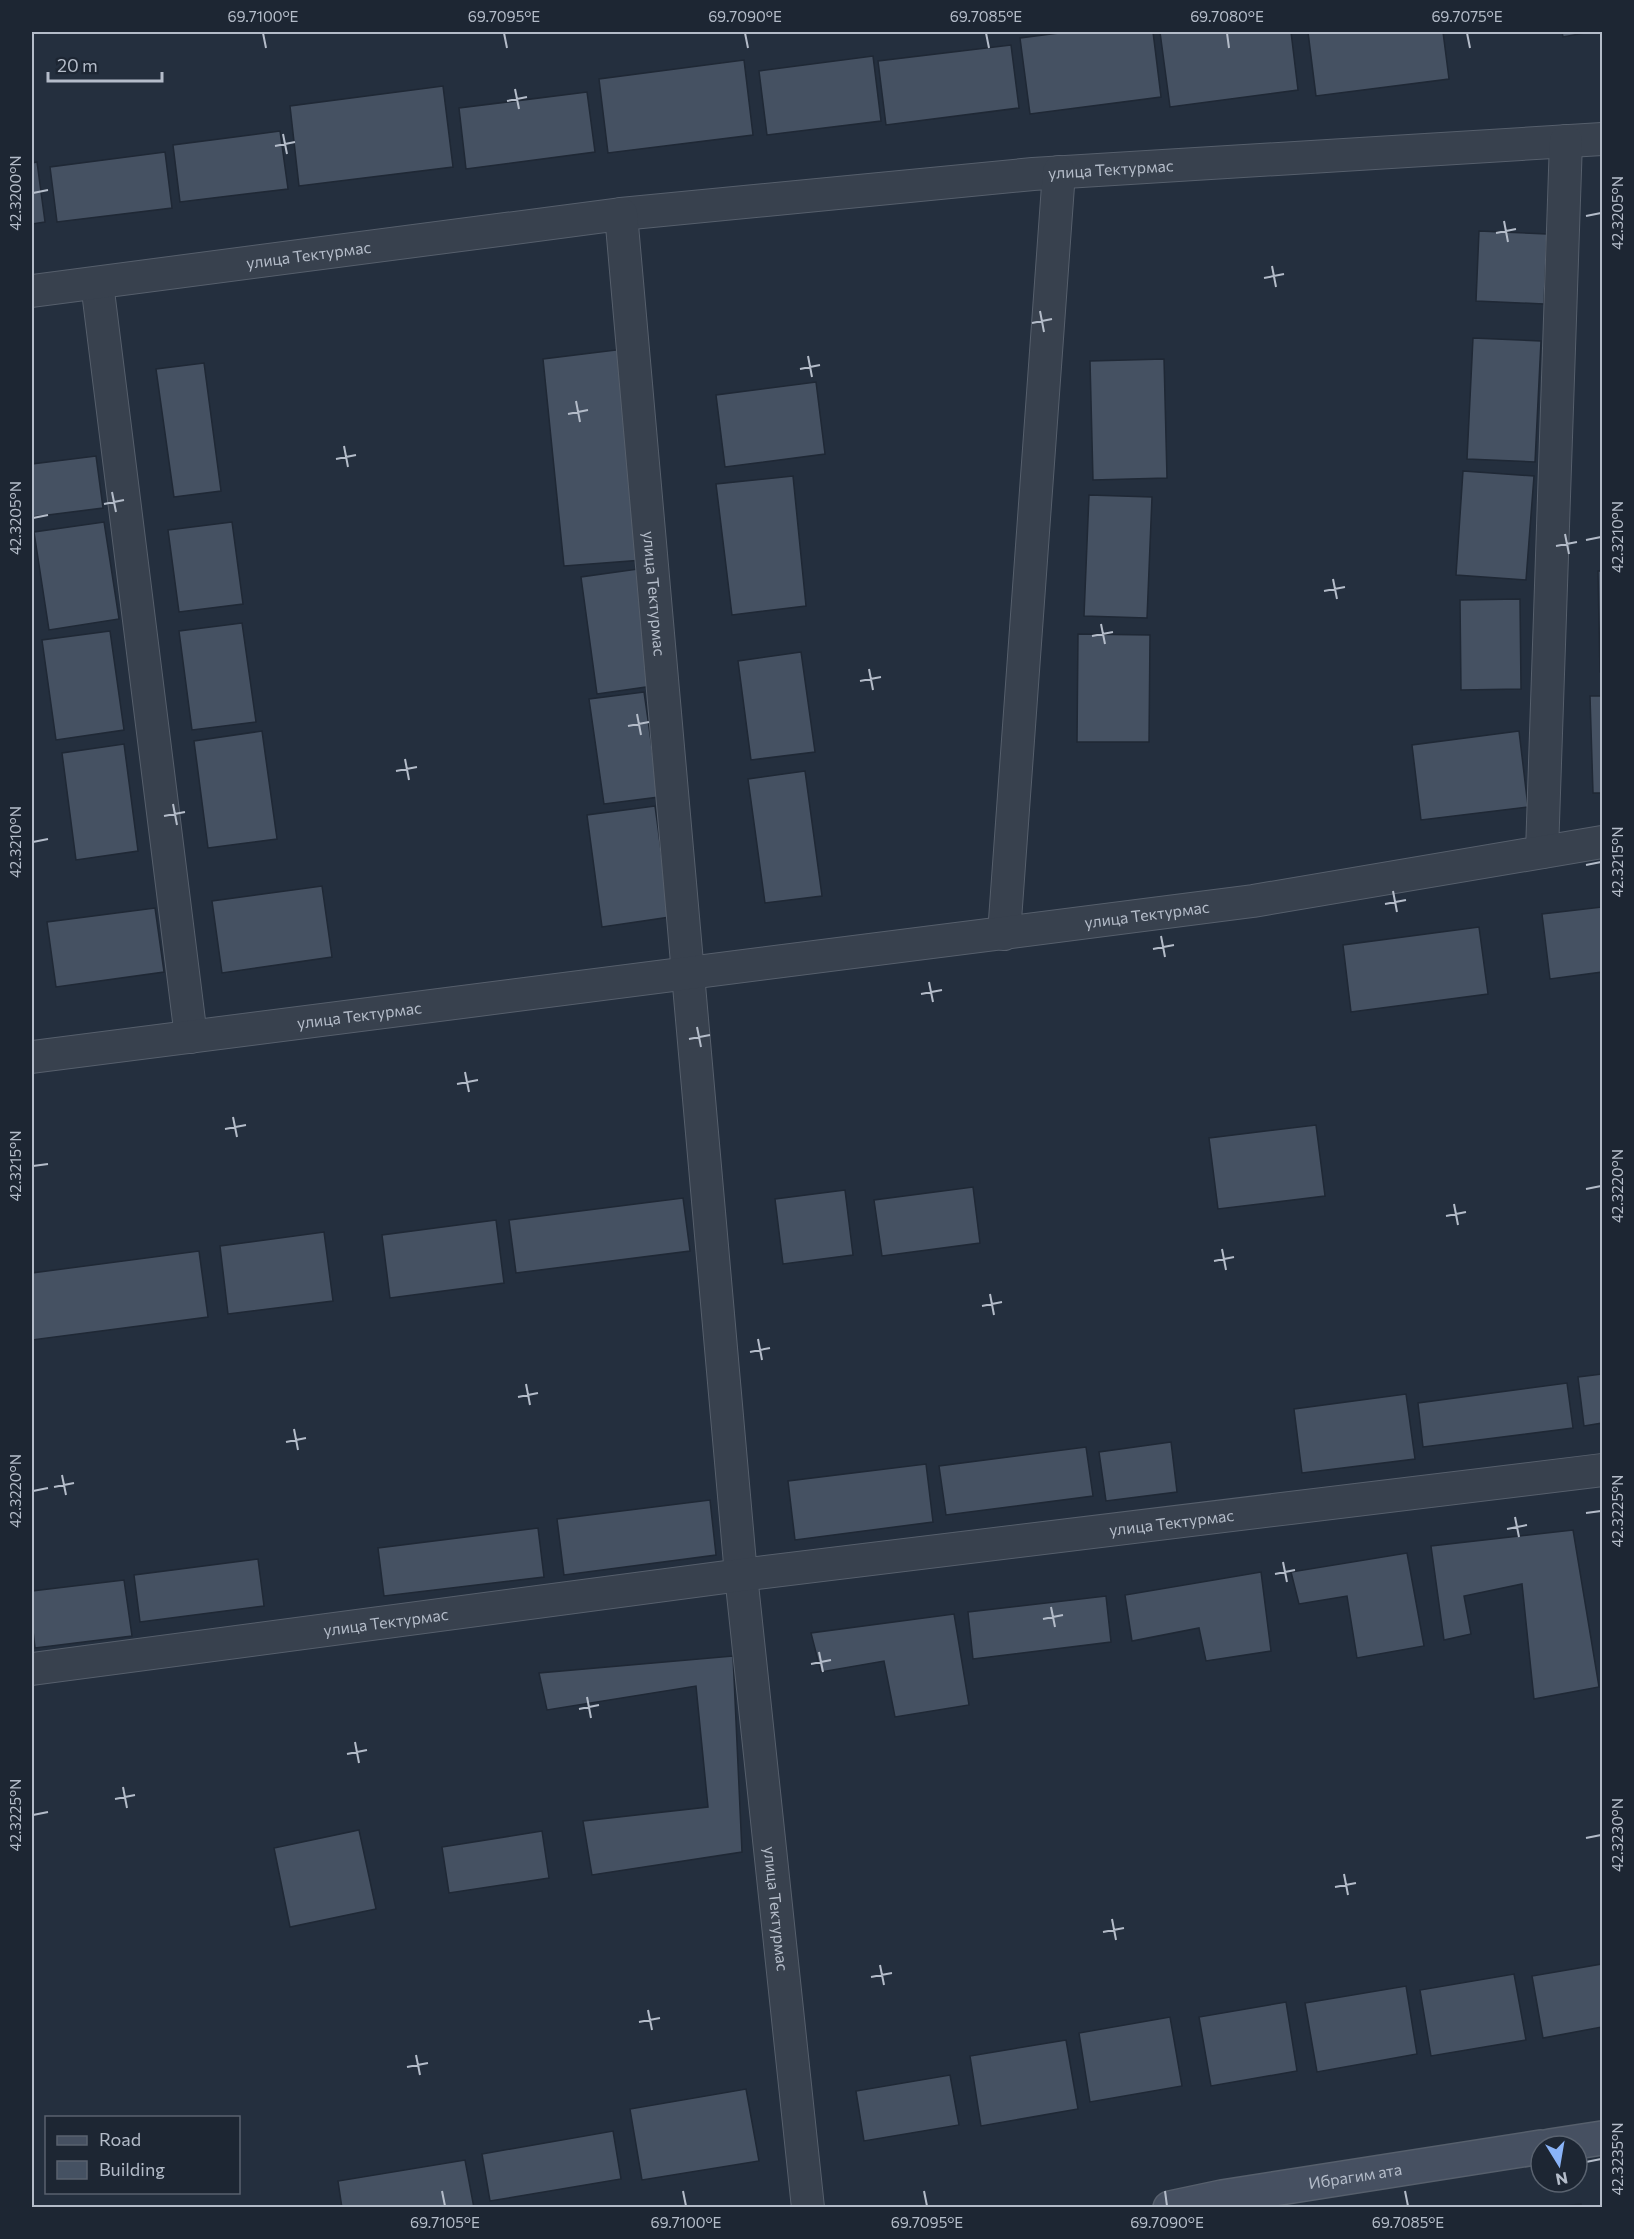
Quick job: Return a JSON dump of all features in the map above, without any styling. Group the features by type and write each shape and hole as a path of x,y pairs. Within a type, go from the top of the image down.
{"street":[{"name":"улица Тектурмас","path":"32,291 621,214 1059,172 1602,139"},
{"path":"1542,852 1566,141"},
{"path":"1004,934 1059,172"},
{"name":"улица Тектурмас","path":"621,214 741,1575 808,2208"},
{"path":"97,282 191,1037"},
{"name":"улица Тектурмас","path":"32,1057 1253,902 1602,842"},
{"name":"улица Тектурмас","path":"32,1669 741,1575 1602,1470"},
{"name":"Ибрагим ата","path":"1170,2208 1222,2202 1529,2149"}],"building":[{"path":"1067,32 1153,32 1161,97 1030,114 1020,38"},
{"path":"1160,32 1291,32 1298,90 1170,107"},
{"path":"1308,32 1443,32 1449,79 1316,96"},
{"path":"1562,32 1590,32 1563,37"},
{"path":"1011,45 1019,108 886,125 878,61"},
{"path":"873,56 881,121 767,135 759,71"},
{"path":"744,60 753,135 608,153 599,79"},
{"path":"443,86 453,167 299,186 290,106"},
{"path":"587,92 595,152 466,169 459,108"},
{"path":"280,131 288,189 180,202 173,145"},
{"path":"165,152 172,208 57,222 50,167"},
{"path":"37,162 45,222 32,224 32,163"},
{"path":"1479,231 1547,234 1544,304 1476,301"},
{"path":"1473,338 1541,341 1535,462 1467,459"},
{"path":"624,349 643,560 564,566 543,359"},
{"path":"1164,359 1167,478 1093,480 1090,361"},
{"path":"204,363 221,491 174,497 156,369"},
{"path":"816,382 825,454 725,467 716,395"},
{"path":"96,456 103,508 32,517 32,464"},
{"path":"1463,471 1534,476 1526,580 1456,575"},
{"path":"793,476 806,606 732,615 716,484"},
{"path":"1089,495 1152,497 1147,618 1084,616"},
{"path":"104,522 119,619 49,630 34,532"},
{"path":"232,522 243,604 179,612 168,530"},
{"path":"638,569 653,686 597,694 581,577"},
{"path":"1598,571 1602,571 1602,672 1600,672"},
{"path":"1520,599 1521,689 1461,690 1460,600"},
{"path":"242,623 256,722 192,730 179,631"},
{"path":"110,631 124,730 56,740 42,640"},
{"path":"1078,634 1150,635 1149,742 1077,742"},
{"path":"801,652 815,752 751,760 738,661"},
{"path":"644,692 659,797 604,804 589,699"},
{"path":"1590,696 1602,696 1602,793 1593,793"},
{"path":"262,731 277,839 208,848 194,741"},
{"path":"1519,731 1528,807 1421,820 1412,745"},
{"path":"124,744 138,851 76,860 62,753"},
{"path":"805,771 822,896 765,903 748,779"},
{"path":"655,806 670,917 602,927 587,815"},
{"path":"322,886 332,957 222,973 212,901"},
{"path":"1602,907 1602,972 1550,979 1542,914"},
{"path":"155,908 164,972 56,987 47,922"},
{"path":"1479,927 1488,994 1351,1012 1343,945"},
{"path":"1316,1125 1325,1196 1218,1209 1209,1138"},
{"path":"973,1187 980,1243 882,1256 874,1200"},
{"path":"845,1190 853,1255 783,1264 775,1199"},
{"path":"683,1198 690,1251 516,1273 509,1220"},
{"path":"496,1220 504,1283 390,1298 382,1235"},
{"path":"324,1232 333,1301 228,1314 220,1246"},
{"path":"199,1251 208,1317 32,1340 32,1273"},
{"path":"1602,1374 1602,1423 1584,1426 1578,1377"},
{"path":"1567,1383 1573,1428 1423,1447 1418,1403"},
{"path":"1406,1394 1415,1459 1302,1473 1294,1409"},
{"path":"1171,1442 1177,1492 1106,1501 1099,1452"},
{"path":"1086,1447 1093,1496 946,1515 939,1466"},
{"path":"926,1464 933,1522 795,1540 788,1481"},
{"path":"710,1500 716,1555 564,1575 557,1519"},
{"path":"538,1528 544,1577 384,1596 378,1548"},
{"path":"1573,1530 1599,1687 1534,1699 1522,1584 1464,1596 1471,1634 1444,1640 1431,1546"},
{"path":"1407,1553 1424,1646 1357,1658 1347,1596 1299,1604 1291,1572"},
{"path":"258,1559 264,1606 140,1622 134,1575"},
{"path":"1261,1572 1271,1651 1206,1661 1199,1628 1132,1641 1125,1595"},
{"path":"124,1580 132,1636 35,1648 32,1591"},
{"path":"1106,1596 1111,1642 973,1659 968,1612"},
{"path":"954,1614 969,1705 895,1717 884,1661 821,1672 811,1633"},
{"path":"733,1656 742,1852 592,1875 583,1821 708,1807 696,1686 547,1710 539,1673"},
{"path":"359,1830 376,1909 290,1927 274,1848"},
{"path":"542,1831 549,1878 449,1893 442,1847"},
{"path":"1602,1964 1602,2027 1543,2038 1532,1976"},
{"path":"1514,1974 1526,2040 1431,2056 1420,1990"},
{"path":"1406,1986 1417,2054 1317,2072 1305,2003"},
{"path":"1286,2002 1297,2071 1211,2086 1199,2017"},
{"path":"1170,2017 1182,2086 1090,2102 1079,2033"},
{"path":"1066,2040 1078,2109 981,2126 970,2056"},
{"path":"950,2075 959,2125 864,2141 856,2091"},
{"path":"746,2089 759,2161 642,2180 630,2109"},
{"path":"613,2131 621,2179 490,2201 482,2154"},
{"path":"465,2160 474,2208 342,2208 338,2181"},
{"path":"1581,2204 1581,2208 1546,2208"}]}
